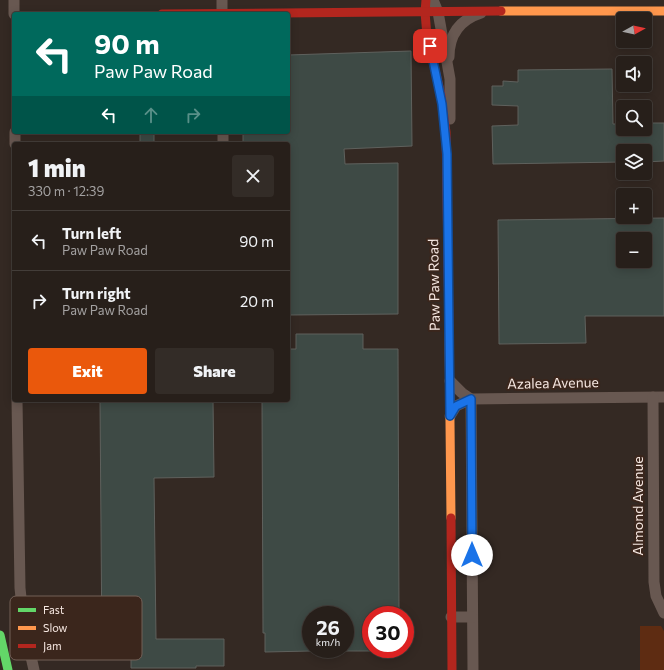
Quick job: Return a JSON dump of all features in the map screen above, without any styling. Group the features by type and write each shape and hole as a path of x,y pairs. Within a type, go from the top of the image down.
{"main road":[{"name":"Paw Paw Road","path":"426,0 425,12 430,46 442,104 447,154 452,670"},
{"path":"290,13 664,11"},
{"path":"0,635 8,670"}],"street":[{"path":"14,0 14,12"},
{"path":"222,0 222,12"},
{"name":"Paw Paw Road","path":"433,0 438,12 450,79 451,109 447,154"},
{"path":"450,79 449,49 456,30 462,23 473,16 495,11"},
{"path":"450,381 462,393 471,399"},
{"name":"Almond Avenue","path":"652,397 654,582 656,596 664,613"},
{"name":"Azalea Avenue","path":"471,399 664,397"},
{"path":"450,416 456,406 471,399"},
{"path":"471,399 473,670"},
{"path":"17,402 21,596"},
{"path":"451,617 472,617"},
{"path":"32,660 34,670"}],"shaded area":[{"path":"640,626 661,626 664,631 664,670 640,670"}],"building":[{"path":"411,51 412,146 344,149 345,164 398,163 398,314 290,315 290,142 243,142 243,134 290,134 290,55"},
{"path":"612,69 613,124 616,124 616,136 652,136 652,123 664,123 664,161 652,162 652,144 616,144 616,162 493,164 492,126 518,125 518,106 492,105 492,86 503,86 503,81 518,82 518,70"},
{"path":"140,134 154,134 154,142 140,142"},
{"path":"652,218 664,218 664,316 585,316 586,343 499,344 498,220 616,219 616,224 652,224"},
{"path":"296,334 363,334 363,349 398,349 399,606 362,606 362,651 354,651 354,606 302,606 302,651 265,652 265,633 263,633 262,402 290,402 290,349 296,349"},
{"path":"100,402 213,402 214,477 154,478 156,639 224,639 224,666 196,666 196,668 131,668 131,660 142,660 142,596 102,596"}],"traffic: fast":[{"path":"0,635 8,670"}],"traffic: slow":[{"path":"501,11 664,11"},
{"path":"449,326 451,518"}],"traffic: jam":[{"path":"426,0 425,12 427,36 441,95 446,132 449,326"},
{"path":"290,13 501,11"},
{"path":"451,518 452,670"}],"route":[{"path":"430,46 444,112 447,154 450,416 451,412 456,406 471,399 472,555"}]}
